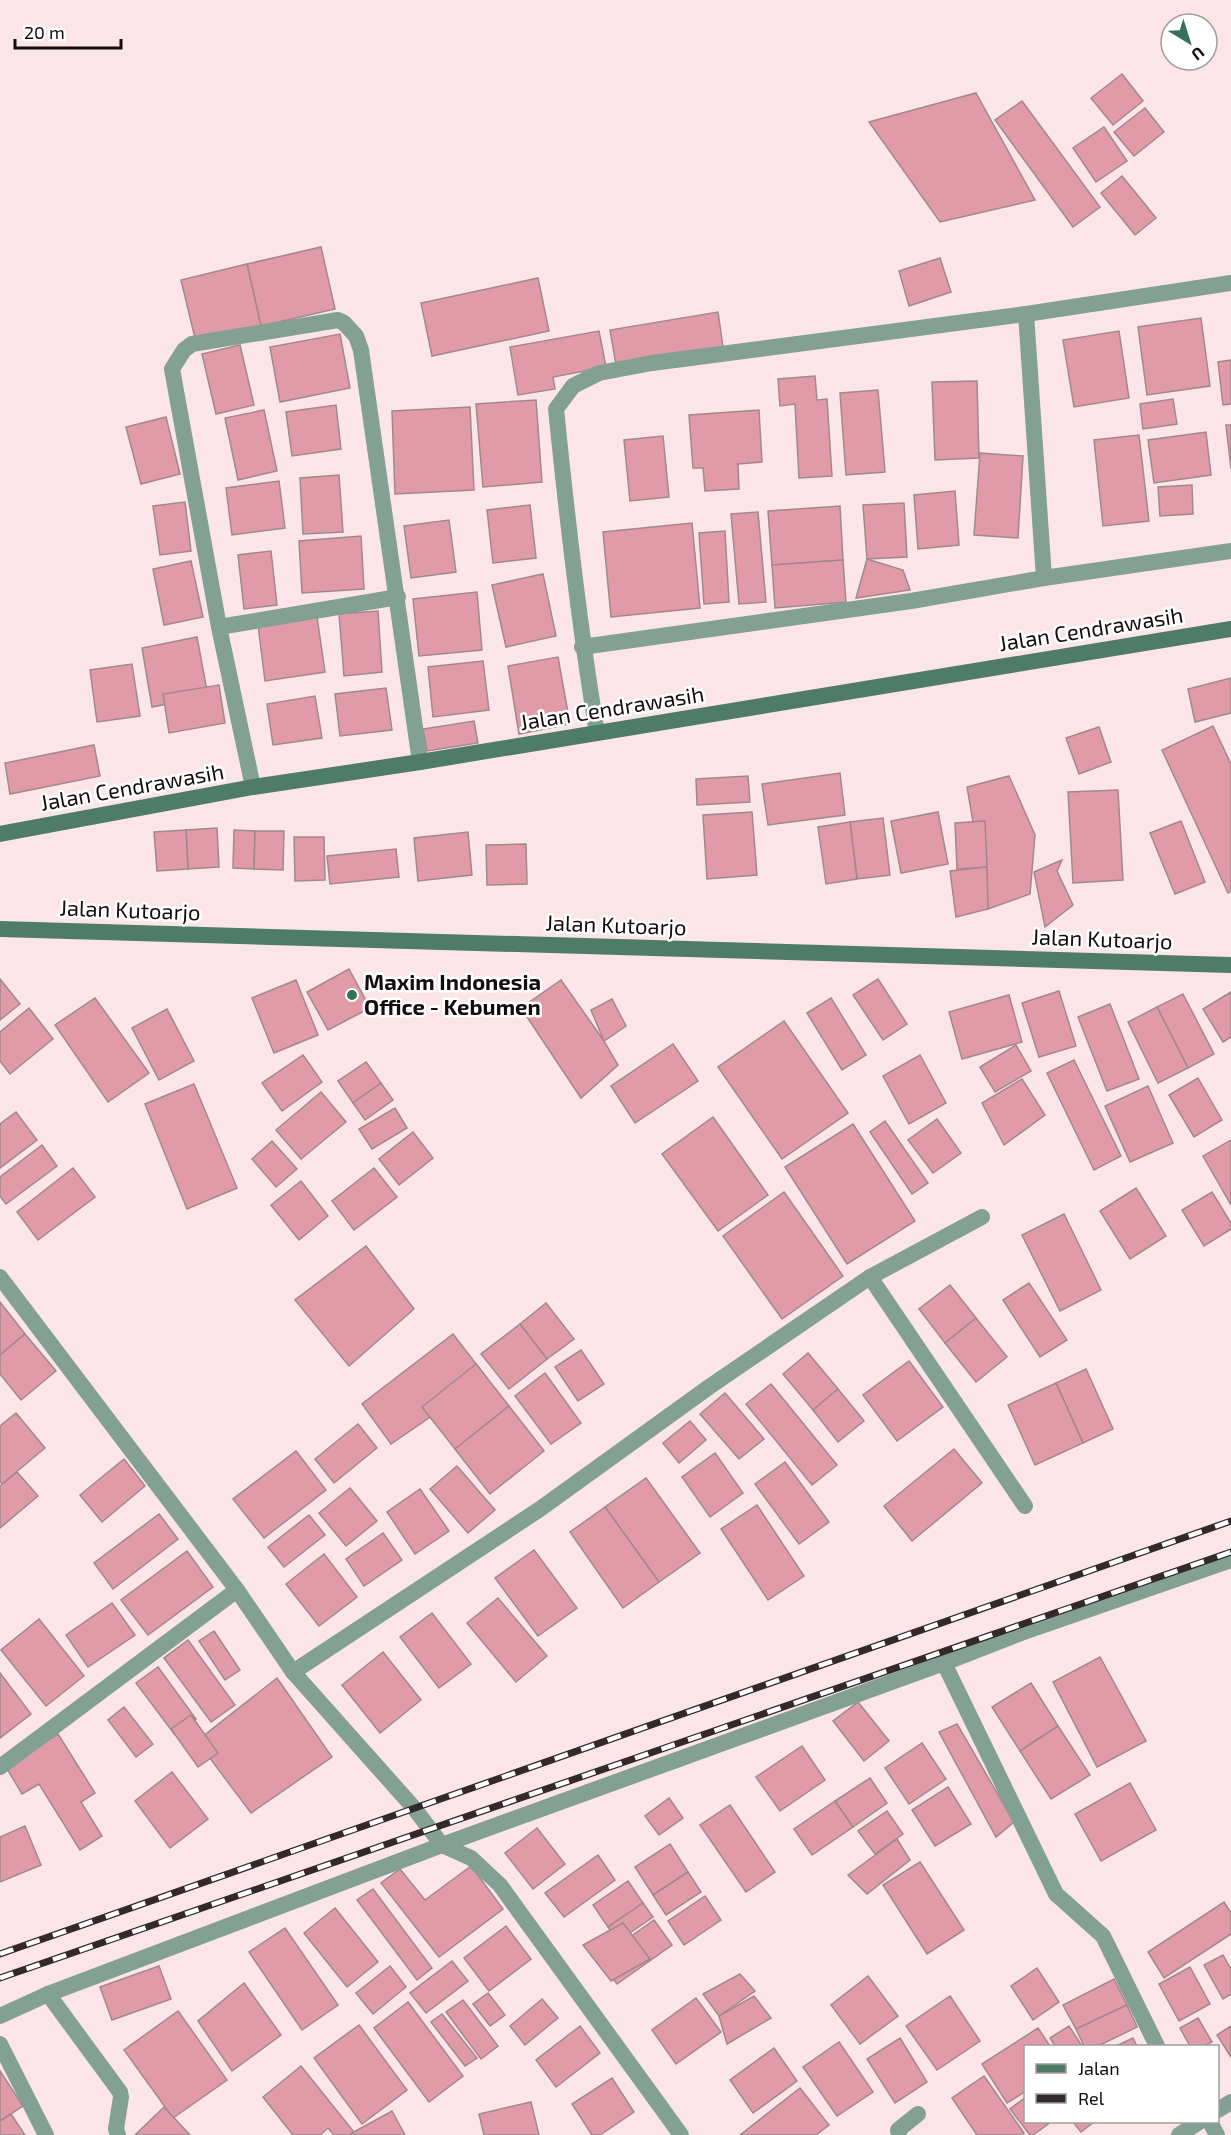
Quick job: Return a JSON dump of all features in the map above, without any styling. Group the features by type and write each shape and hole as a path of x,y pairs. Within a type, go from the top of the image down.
{"main road":[{"name":"Jalan Cendrawasih","path":"0,834 253,787 420,762 1231,629"},
{"name":"Jalan Kutoarjo","path":"0,929 1231,965"}],"street":[{"path":"597,733 582,647 556,409 573,386 599,373 652,363 1026,314 1231,283"},
{"path":"1026,314 1044,578"},
{"path":"253,787 219,627 172,369 184,350 192,344 315,323 338,320 344,323 356,336 361,350 420,762"},
{"path":"582,647 911,601 1044,578 1231,551"},
{"path":"219,627 398,597"},
{"path":"293,1672 540,1509 709,1387 870,1277 982,1217"},
{"path":"0,1277 237,1590 293,1672 414,1808 442,1845 471,1858 500,1885 681,2135"},
{"path":"870,1277 1025,1506"},
{"path":"0,2016 48,1994 442,1845 1021,1633 1231,1560"},
{"path":"0,1767 237,1590"},
{"path":"944,1663 1056,1894 1101,1934 1157,2045"},
{"path":"48,1994 120,2092 116,2129 118,2135"},
{"path":"0,2044 46,2135"},
{"path":"899,2135 898,2130 901,2126 918,2114"},
{"path":"1179,2135 1197,2123"},
{"path":"1200,2123 1217,2135"}],"building":[{"path":"1122,74 1143,101 1113,125 1091,98"},
{"path":"976,93 1035,200 940,222 869,122"},
{"path":"1022,101 1100,207 1073,227 995,120"},
{"path":"1145,108 1164,132 1134,156 1114,132"},
{"path":"1104,127 1127,161 1096,182 1073,148"},
{"path":"1122,176 1156,218 1135,235 1101,193"},
{"path":"321,247 335,309 261,326 247,264"},
{"path":"940,258 951,292 909,306 899,271"},
{"path":"247,264 261,326 196,342 181,280"},
{"path":"538,278 549,331 432,356 421,303"},
{"path":"718,312 723,347 616,365 610,330"},
{"path":"1201,318 1210,386 1147,395 1138,327"},
{"path":"599,331 606,367 553,377 555,389 518,395 510,347"},
{"path":"1119,331 1129,398 1074,407 1063,340"},
{"path":"340,334 350,388 280,402 270,347"},
{"path":"240,345 254,405 216,414 202,354"},
{"path":"1231,360 1231,404 1223,405 1218,362"},
{"path":"815,376 817,400 827,399 832,476 799,478 795,404 780,406 778,379"},
{"path":"977,381 979,458 935,460 932,382"},
{"path":"878,390 885,472 846,475 840,393"},
{"path":"1173,399 1177,424 1143,429 1140,404"},
{"path":"536,400 542,482 483,487 476,404"},
{"path":"336,405 341,449 292,456 286,412"},
{"path":"470,407 474,490 395,494 392,411"},
{"path":"264,410 277,471 238,480 225,418"},
{"path":"759,410 762,462 738,464 739,489 705,491 703,468 693,468 689,415"},
{"path":"166,417 180,474 141,484 126,427"},
{"path":"1226,425 1231,425 1231,469"},
{"path":"1206,432 1211,475 1154,483 1148,440"},
{"path":"1139,435 1149,521 1103,526 1094,440"},
{"path":"663,436 669,497 630,501 624,440"},
{"path":"980,453 1023,456 1018,538 974,535"},
{"path":"339,475 343,532 303,534 300,478"},
{"path":"279,481 285,528 232,535 226,488"},
{"path":"1192,485 1193,514 1160,516 1158,487"},
{"path":"955,491 959,545 918,549 914,495"},
{"path":"185,502 191,551 160,555 153,506"},
{"path":"904,503 907,557 867,559 863,505"},
{"path":"530,505 536,558 493,563 487,510"},
{"path":"840,506 843,560 772,565 768,511"},
{"path":"758,512 766,602 739,604 731,514"},
{"path":"449,520 456,572 411,578 404,526"},
{"path":"692,523 700,608 611,617 603,532"},
{"path":"725,531 729,602 704,604 699,533"},
{"path":"361,536 364,589 302,593 299,541"},
{"path":"271,551 277,605 244,609 238,555"},
{"path":"867,559 903,570 910,590 856,598"},
{"path":"843,560 846,602 775,608 772,565"},
{"path":"191,561 203,617 164,625 153,569"},
{"path":"543,574 556,636 506,647 492,585"},
{"path":"477,592 482,650 419,656 413,599"},
{"path":"378,611 382,672 344,676 339,614"},
{"path":"317,617 325,672 265,681 258,625"},
{"path":"197,637 208,696 152,707 142,648"},
{"path":"558,657 570,724 519,734 508,666"},
{"path":"483,661 489,710 433,717 428,667"},
{"path":"132,664 140,716 97,722 90,670"},
{"path":"1231,678 1231,713 1195,722 1188,689"},
{"path":"219,685 225,723 169,733 163,694"},
{"path":"386,688 392,730 340,736 335,694"},
{"path":"315,696 322,738 273,745 267,704"},
{"path":"474,721 478,743 427,751 423,729"},
{"path":"1213,726 1231,764 1231,891 1228,893 1162,750"},
{"path":"1099,727 1111,762 1079,774 1066,738"},
{"path":"94,745 100,776 10,794 5,763"},
{"path":"840,773 845,815 768,825 762,784"},
{"path":"748,776 750,802 697,805 696,779"},
{"path":"1009,776 1035,835 1030,894 988,909 967,787"},
{"path":"1118,790 1123,880 1073,883 1068,792"},
{"path":"752,812 757,875 707,879 703,815"},
{"path":"938,812 948,864 901,873 891,821"},
{"path":"883,818 890,875 857,879 850,822"},
{"path":"985,821 987,867 957,869 955,823"},
{"path":"1181,821 1205,882 1175,894 1150,833"},
{"path":"850,822 857,879 826,884 818,827"},
{"path":"217,828 219,867 188,869 186,830"},
{"path":"186,830 188,869 157,871 154,832"},
{"path":"234,830 255,831 254,869 233,868"},
{"path":"255,831 284,831 283,870 254,869"},
{"path":"468,832 472,875 418,881 414,838"},
{"path":"294,837 324,837 325,880 295,881"},
{"path":"526,844 527,884 487,885 486,845"},
{"path":"396,849 399,877 330,884 327,856"},
{"path":"1062,860 1057,871 1073,905 1045,927 1034,872"},
{"path":"987,867 988,909 956,917 950,871"},
{"path":"349,969 370,1008 328,1030 307,992"},
{"path":"0,979 20,1004 0,1020"},
{"path":"878,979 907,1024 883,1040 853,995"},
{"path":"296,980 318,1035 274,1053 252,998"},
{"path":"561,980 618,1065 581,1098 521,1008"},
{"path":"1059,991 1076,1046 1039,1057 1022,1003"},
{"path":"1231,992 1231,1037 1223,1042 1203,1009"},
{"path":"1183,994 1214,1054 1188,1068 1157,1007"},
{"path":"1009,995 1022,1042 962,1059 949,1012"},
{"path":"95,998 149,1073 108,1102 55,1025"},
{"path":"831,998 866,1055 842,1070 807,1013"},
{"path":"612,999 626,1026 604,1041 591,1010"},
{"path":"1110,1004 1139,1079 1107,1091 1078,1017"},
{"path":"1157,1007 1188,1068 1158,1083 1128,1022"},
{"path":"29,1008 53,1039 10,1074 0,1061 0,1032"},
{"path":"167,1009 194,1061 159,1080 132,1028"},
{"path":"784,1021 848,1113 782,1159 718,1067"},
{"path":"673,1044 698,1081 635,1123 611,1086"},
{"path":"1016,1045 1031,1071 995,1092 980,1067"},
{"path":"303,1055 322,1082 282,1111 262,1083"},
{"path":"920,1055 946,1103 909,1124 883,1076"},
{"path":"1074,1060 1121,1156 1094,1170 1047,1073"},
{"path":"366,1062 381,1083 353,1103 338,1081"},
{"path":"1198,1078 1222,1120 1194,1137 1169,1095"},
{"path":"1022,1079 1045,1115 1004,1145 982,1103"},
{"path":"381,1083 393,1100 365,1120 353,1103"},
{"path":"194,1084 237,1188 187,1209 145,1104"},
{"path":"1148,1086 1173,1143 1130,1162 1105,1106"},
{"path":"321,1092 346,1122 301,1159 276,1130"},
{"path":"395,1108 407,1128 372,1149 359,1129"},
{"path":"16,1112 37,1140 0,1168 0,1124"},
{"path":"713,1117 768,1195 718,1231 662,1154"},
{"path":"937,1119 961,1153 933,1173 908,1140"},
{"path":"885,1121 928,1183 912,1194 870,1132"},
{"path":"853,1124 915,1221 847,1264 785,1167"},
{"path":"413,1132 433,1158 399,1185 379,1159"},
{"path":"1231,1140 1231,1205 1203,1156"},
{"path":"272,1141 297,1169 276,1187 252,1159"},
{"path":"42,1145 57,1166 6,1204 0,1196 0,1177"},
{"path":"73,1168 95,1197 38,1240 17,1212"},
{"path":"374,1168 397,1197 354,1230 332,1201"},
{"path":"301,1181 328,1216 299,1240 271,1205"},
{"path":"1136,1188 1166,1236 1130,1259 1100,1211"},
{"path":"784,1192 843,1276 782,1319 723,1236"},
{"path":"1212,1192 1231,1223 1231,1229 1204,1246 1182,1210"},
{"path":"1064,1214 1101,1290 1060,1311 1022,1235"},
{"path":"366,1246 414,1309 349,1366 295,1300"},
{"path":"1029,1283 1067,1340 1040,1357 1003,1300"},
{"path":"950,1285 976,1318 945,1343 919,1309"},
{"path":"0,1302 25,1334 0,1355"},
{"path":"546,1303 574,1339 547,1359 520,1324"},
{"path":"976,1318 1007,1357 976,1382 945,1343"},
{"path":"520,1324 547,1359 509,1389 481,1354"},
{"path":"25,1334 56,1371 21,1400 0,1374 0,1355"},
{"path":"453,1334 487,1378 391,1444 362,1404"},
{"path":"581,1350 604,1384 578,1401 555,1367"},
{"path":"808,1353 838,1389 813,1410 783,1374"},
{"path":"909,1361 943,1407 897,1441 863,1395"},
{"path":"476,1364 509,1406 455,1449 422,1407"},
{"path":"1086,1369 1113,1429 1083,1443 1056,1383"},
{"path":"545,1373 581,1423 551,1444 515,1396"},
{"path":"1056,1383 1083,1443 1035,1465 1008,1405"},
{"path":"771,1384 837,1465 812,1485 746,1404"},
{"path":"838,1389 864,1421 838,1442 813,1410"},
{"path":"725,1393 764,1439 739,1459 700,1414"},
{"path":"509,1406 544,1451 490,1494 455,1449"},
{"path":"16,1413 45,1448 2,1484 0,1481 0,1426"},
{"path":"690,1421 706,1440 679,1463 663,1443"},
{"path":"358,1424 377,1448 334,1483 315,1459"},
{"path":"954,1449 982,1483 912,1541 884,1506"},
{"path":"296,1451 326,1490 264,1538 233,1499"},
{"path":"715,1453 743,1493 710,1517 682,1477"},
{"path":"124,1459 145,1486 102,1522 80,1495"},
{"path":"785,1462 829,1522 799,1544 755,1484"},
{"path":"457,1466 495,1510 468,1533 430,1489"},
{"path":"17,1472 38,1496 0,1528 0,1486"},
{"path":"646,1478 700,1553 659,1582 605,1507"},
{"path":"350,1488 377,1521 346,1546 319,1513"},
{"path":"420,1489 449,1531 415,1554 387,1512"},
{"path":"757,1505 804,1576 768,1600 721,1529"},
{"path":"605,1507 659,1582 623,1608 570,1532"},
{"path":"159,1514 178,1539 113,1589 94,1563"},
{"path":"309,1515 325,1535 284,1567 268,1547"},
{"path":"383,1533 402,1560 364,1586 346,1559"},
{"path":"534,1550 577,1608 538,1636 495,1578"},
{"path":"187,1551 213,1587 148,1635 121,1600"},
{"path":"324,1554 357,1597 319,1626 286,1584"},
{"path":"498,1598 547,1656 516,1682 467,1623"},
{"path":"112,1603 135,1635 88,1667 66,1635"},
{"path":"432,1613 471,1664 439,1688 400,1637"},
{"path":"39,1619 84,1676 46,1706 1,1650"},
{"path":"214,1631 240,1670 225,1680 199,1641"},
{"path":"188,1640 235,1705 211,1722 164,1658"},
{"path":"383,1652 421,1700 380,1733 342,1685"},
{"path":"1100,1657 1146,1741 1097,1767 1053,1682"},
{"path":"158,1667 196,1719 175,1735 136,1683"},
{"path":"0,1673 31,1714 0,1738"},
{"path":"277,1678 332,1757 251,1813 197,1741"},
{"path":"1031,1683 1058,1726 1020,1751 992,1707"},
{"path":"858,1702 889,1741 864,1761 833,1721"},
{"path":"124,1707 153,1744 136,1757 108,1720"},
{"path":"191,1715 218,1753 198,1767 171,1729"},
{"path":"957,1724 1014,1822 996,1837 939,1732"},
{"path":"1058,1726 1090,1775 1051,1799 1020,1751"},
{"path":"58,1734 95,1793 81,1802 102,1836 80,1850 39,1784 22,1794 6,1767"},
{"path":"922,1743 946,1779 909,1804 885,1768"},
{"path":"802,1746 825,1780 780,1811 756,1777"},
{"path":"172,1772 208,1819 170,1848 135,1801"},
{"path":"870,1778 887,1803 853,1827 835,1801"},
{"path":"1130,1783 1156,1830 1101,1861 1075,1814"},
{"path":"948,1787 971,1824 935,1846 912,1810"},
{"path":"669,1798 683,1818 659,1835 645,1816"},
{"path":"835,1801 853,1827 812,1855 794,1829"},
{"path":"730,1805 775,1872 746,1892 700,1825"},
{"path":"887,1811 903,1834 875,1854 858,1831"},
{"path":"25,1826 41,1865 0,1882 0,1837"},
{"path":"537,1828 565,1864 533,1889 505,1853"},
{"path":"897,1839 910,1860 867,1894 848,1875"},
{"path":"670,1844 688,1872 653,1895 635,1867"},
{"path":"598,1855 615,1880 564,1917 545,1893"},
{"path":"920,1862 964,1930 927,1954 883,1885"},
{"path":"471,1866 503,1909 439,1957 381,1883 400,1869 425,1900"},
{"path":"688,1872 701,1892 666,1915 653,1895"},
{"path":"628,1881 643,1903 608,1927 593,1905"},
{"path":"373,1889 432,1968 417,1980 357,1900"},
{"path":"705,1896 721,1920 684,1945 668,1921"},
{"path":"1224,1902 1231,1913 1231,1934 1164,1978 1148,1952"},
{"path":"643,1903 653,1917 618,1941 608,1927"},
{"path":"335,1908 378,1962 347,1987 304,1933"},
{"path":"654,1920 672,1945 617,1984 599,1959"},
{"path":"623,1923 650,1959 611,1981 583,1945"},
{"path":"506,1926 531,1959 489,1991 464,1958"},
{"path":"285,1928 338,2005 302,2030 249,1952"},
{"path":"1223,1955 1231,1969 1231,1994 1223,1999 1204,1965"},
{"path":"452,1961 468,1981 426,2013 410,1993"},
{"path":"159,1966 171,1999 112,2020 100,1987"},
{"path":"390,1966 406,1987 373,2014 356,1993"},
{"path":"1190,1967 1210,2004 1179,2021 1159,1984"},
{"path":"1037,1968 1059,2002 1033,2020 1011,1986"},
{"path":"740,1974 755,1991 719,2016 703,1994"},
{"path":"868,1976 898,2016 860,2044 831,2005"},
{"path":"1114,1979 1127,2005 1076,2029 1063,2005"},
{"path":"244,1983 281,2035 232,2071 198,2021"},
{"path":"488,1993 505,2015 490,2026 473,2004"},
{"path":"754,1996 771,2018 727,2044 719,2016"},
{"path":"950,1996 980,2041 937,2070 906,2026"},
{"path":"696,1998 721,2032 676,2064 652,2030"},
{"path":"542,1999 558,2018 525,2045 510,2026"},
{"path":"463,2000 498,2046 481,2059 446,2012"},
{"path":"408,2002 463,2076 429,2102 374,2028"},
{"path":"1127,2005 1137,2027 1100,2045 1084,2045 1076,2029"},
{"path":"178,2011 227,2080 173,2118 124,2050"},
{"path":"442,2014 477,2058 465,2066 431,2022"},
{"path":"1198,2018 1212,2042 1206,2045 1189,2045 1180,2028"},
{"path":"359,2025 407,2090 362,2124 314,2058"},
{"path":"580,2026 600,2053 556,2087 536,2060"},
{"path":"1069,2026 1081,2045 1054,2045 1050,2038"},
{"path":"1231,2026 1231,2057 1217,2035"},
{"path":"1038,2028 1049,2045 1024,2045 1024,2092 1007,2103 982,2064"},
{"path":"900,2038 927,2082 895,2103 867,2059"},
{"path":"1133,2038 1136,2045 1118,2045"},
{"path":"839,2042 873,2092 837,2116 803,2067"},
{"path":"774,2048 797,2081 753,2113 730,2080"},
{"path":"301,2066 354,2132 350,2135 334,2135 328,2128 320,2135 293,2135 263,2097"},
{"path":"0,2071 23,2106 0,2121"},
{"path":"984,2076 1024,2133 1021,2135 977,2135 952,2098"},
{"path":"612,2078 634,2112 600,2135 592,2135 572,2104"},
{"path":"800,2088 829,2125 816,2135 740,2135"},
{"path":"1024,2098 1024,2123 1050,2123 1030,2135 1010,2109"},
{"path":"531,2102 539,2135 484,2135 479,2114"},
{"path":"164,2107 190,2135 135,2135"},
{"path":"392,2111 405,2135 350,2135 354,2132"},
{"path":"11,2114 25,2135 0,2135 0,2121"},
{"path":"1074,2123 1093,2123 1081,2132"}],"railway":[{"path":"0,1954 1231,1521"},
{"path":"0,1978 1231,1552"}],"place":[{"name":"Maxim Indonesia Office - Kebumen","path":"352,995"}]}
